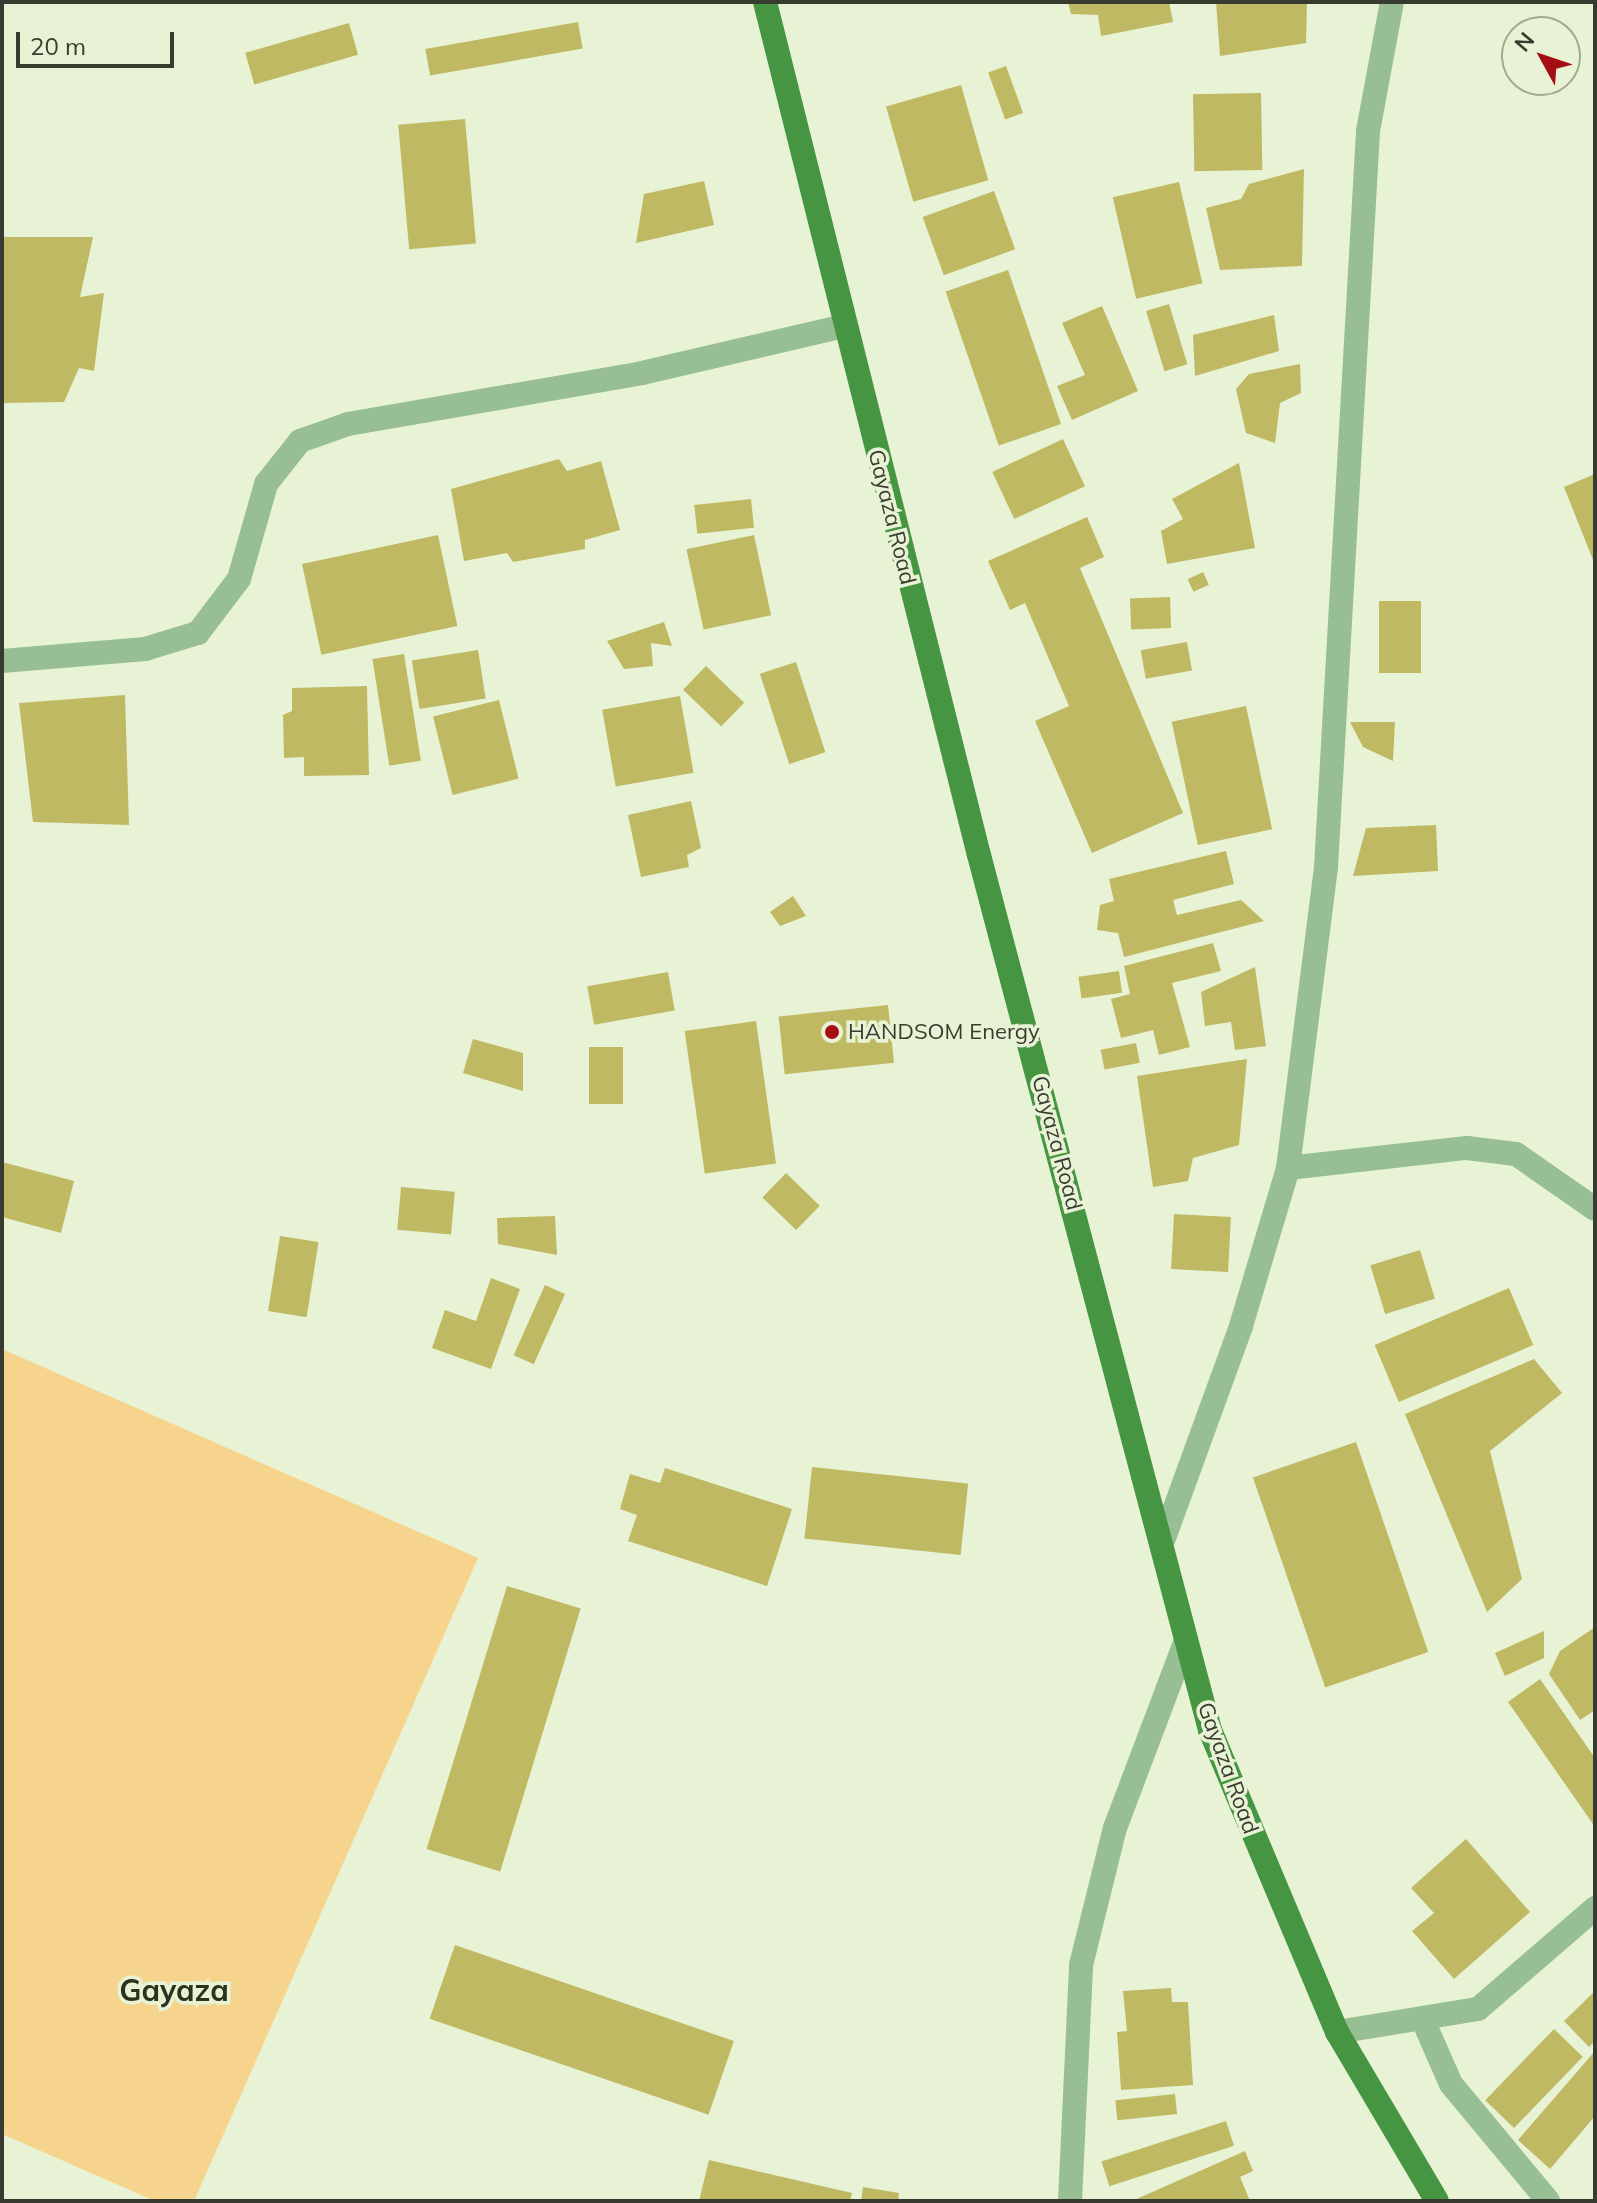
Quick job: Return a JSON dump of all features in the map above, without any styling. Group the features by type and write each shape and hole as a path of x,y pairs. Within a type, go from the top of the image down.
{"main road":[{"name":"Gayaza Road","path":"765,2 844,326 1164,1538 1210,1730 1337,2032 1437,2201"}],"street":[{"path":"1164,1538 1241,1326 1288,1168 1326,867 1368,131 1392,2"},
{"path":"2,661 145,649 198,633 239,579 266,484 300,441 348,424 642,373 844,326"},
{"path":"1288,1168 1467,1148 1516,1154 1595,1209"},
{"path":"1070,2201 1081,1965 1115,1828 1186,1640"},
{"path":"1337,2032 1478,2009 1595,1908"},
{"path":"1422,2018 1451,2084 1545,2200"}],"shaded area":[{"path":"2,1349 478,1558 194,2201 155,2201 2,2134"}],"building":[{"path":"1068,2 1169,2 1173,22 1101,36 1098,15 1071,14"},
{"path":"1216,2 1307,2 1306,43 1220,56"},
{"path":"578,22 583,49 430,76 425,49"},
{"path":"349,23 358,55 254,84 245,53"},
{"path":"1006,66 1023,113 1005,119 988,72"},
{"path":"961,85 988,180 913,202 886,106"},
{"path":"1261,93 1262,170 1194,171 1193,94"},
{"path":"465,119 476,244 409,249 398,125"},
{"path":"1304,169 1302,266 1220,270 1206,208 1241,199 1249,184"},
{"path":"704,181 714,225 636,243 644,194"},
{"path":"1179,182 1202,283 1136,299 1113,197"},
{"path":"994,191 1015,249 944,275 923,217"},
{"path":"2,237 93,237 80,297 104,293 94,371 79,368 64,402 2,403"},
{"path":"1008,270 1061,424 999,446 946,291"},
{"path":"1169,304 1187,364 1164,371 1146,311"},
{"path":"1102,306 1138,391 1072,420 1057,386 1085,375 1062,323"},
{"path":"1274,315 1279,351 1195,376 1193,335"},
{"path":"1300,364 1301,393 1280,403 1275,443 1246,433 1236,389 1249,374"},
{"path":"1063,439 1085,486 1014,519 992,472"},
{"path":"559,459 567,471 601,461 620,530 585,540 585,549 513,562 507,553 464,561 451,489"},
{"path":"1239,463 1255,548 1167,564 1161,531 1183,519 1172,499"},
{"path":"1595,474 1595,565 1564,487"},
{"path":"751,499 754,528 697,534 694,505"},
{"path":"1087,517 1104,557 1080,568 1183,813 1092,853 1035,721 1069,706 1025,603 1010,610 988,561"},
{"path":"438,535 457,626 321,655 302,564"},
{"path":"754,535 771,615 704,630 687,549"},
{"path":"1203,572 1209,585 1194,592 1188,579"},
{"path":"1170,597 1171,628 1131,629 1130,598"},
{"path":"1379,601 1421,601 1421,673 1379,673"},
{"path":"664,622 672,646 651,643 653,666 624,669 607,641"},
{"path":"1187,642 1192,671 1146,679 1141,650"},
{"path":"478,650 486,698 419,709 412,660"},
{"path":"404,654 421,761 389,766 372,659"},
{"path":"796,662 825,752 789,764 760,674"},
{"path":"706,666 744,703 721,727 683,690"},
{"path":"367,686 369,775 304,776 304,757 284,758 283,715 292,711 292,688"},
{"path":"125,695 129,825 33,822 19,703"},
{"path":"680,696 694,773 616,787 602,710"},
{"path":"499,700 519,779 453,795 433,716"},
{"path":"1246,706 1272,829 1198,845 1172,722"},
{"path":"1350,722 1395,722 1393,761 1363,747"},
{"path":"691,801 701,848 687,855 689,867 641,877 628,815"},
{"path":"1436,825 1438,871 1353,876 1366,828"},
{"path":"1226,851 1234,884 1173,900 1177,915 1241,900 1264,921 1124,957 1118,933 1097,930 1100,905 1114,901 1109,879"},
{"path":"793,896 806,916 780,926 770,912"},
{"path":"1213,943 1221,971 1172,983 1190,1047 1159,1055 1153,1030 1121,1038 1111,999 1130,994 1124,966"},
{"path":"1255,967 1266,1046 1235,1050 1231,1022 1205,1026 1201,992"},
{"path":"1119,971 1122,993 1081,998 1078,977"},
{"path":"668,972 675,1010 594,1025 587,986"},
{"path":"888,1005 894,1063 785,1074 779,1016"},
{"path":"756,1021 776,1164 705,1174 685,1031"},
{"path":"473,1039 523,1053 523,1091 463,1073"},
{"path":"1136,1043 1140,1063 1104,1070 1101,1050"},
{"path":"589,1047 623,1047 623,1104 589,1104"},
{"path":"1247,1059 1239,1145 1193,1158 1188,1181 1153,1187 1137,1076"},
{"path":"2,1162 74,1181 61,1233 2,1217"},
{"path":"786,1173 820,1206 796,1230 762,1197"},
{"path":"401,1187 455,1192 451,1235 397,1230"},
{"path":"1174,1214 1231,1217 1228,1272 1171,1269"},
{"path":"555,1216 557,1255 498,1244 497,1218"},
{"path":"280,1236 319,1242 307,1317 268,1311"},
{"path":"1420,1250 1435,1299 1385,1314 1370,1265"},
{"path":"491,1278 520,1289 491,1369 432,1348 445,1310 476,1321"},
{"path":"545,1285 565,1294 534,1364 514,1355"},
{"path":"1509,1288 1533,1345 1399,1402 1375,1345"},
{"path":"1534,1359 1562,1393 1490,1451 1522,1579 1487,1612 1405,1414"},
{"path":"1356,1442 1428,1652 1325,1687 1253,1477"},
{"path":"812,1467 968,1483 961,1555 804,1539"},
{"path":"665,1468 792,1509 767,1586 628,1541 637,1515 620,1509 630,1474 660,1483"},
{"path":"507,1586 581,1609 500,1871 427,1849"},
{"path":"1595,1627 1595,1710 1580,1720 1549,1674 1560,1651"},
{"path":"1544,1631 1544,1658 1505,1676 1495,1653"},
{"path":"1540,1679 1595,1758 1595,1827 1508,1702"},
{"path":"1466,1839 1530,1912 1454,1979 1412,1931 1434,1913 1411,1888"},
{"path":"455,1945 734,2041 709,2115 430,2019"},
{"path":"1171,1988 1172,2002 1188,2002 1193,2085 1121,2090 1117,2032 1127,2031 1123,1991"},
{"path":"1595,1991 1595,2041 1589,2047 1564,2021"},
{"path":"1554,2029 1583,2057 1514,2128 1485,2100"},
{"path":"1595,2051 1595,2116 1550,2169 1518,2140"},
{"path":"1175,2094 1177,2114 1117,2120 1115,2100"},
{"path":"1226,2121 1234,2146 1109,2186 1101,2161"},
{"path":"1245,2151 1253,2171 1240,2177 1250,2201 1132,2201"},
{"path":"709,2160 852,2193 850,2201 699,2201"},
{"path":"863,2187 899,2193 898,2201 861,2201"}],"place":[{"name":"HANDSOM Energy","path":"832,1032"}],"district":[{"name":"Gayaza","path":"174,1990"}]}
